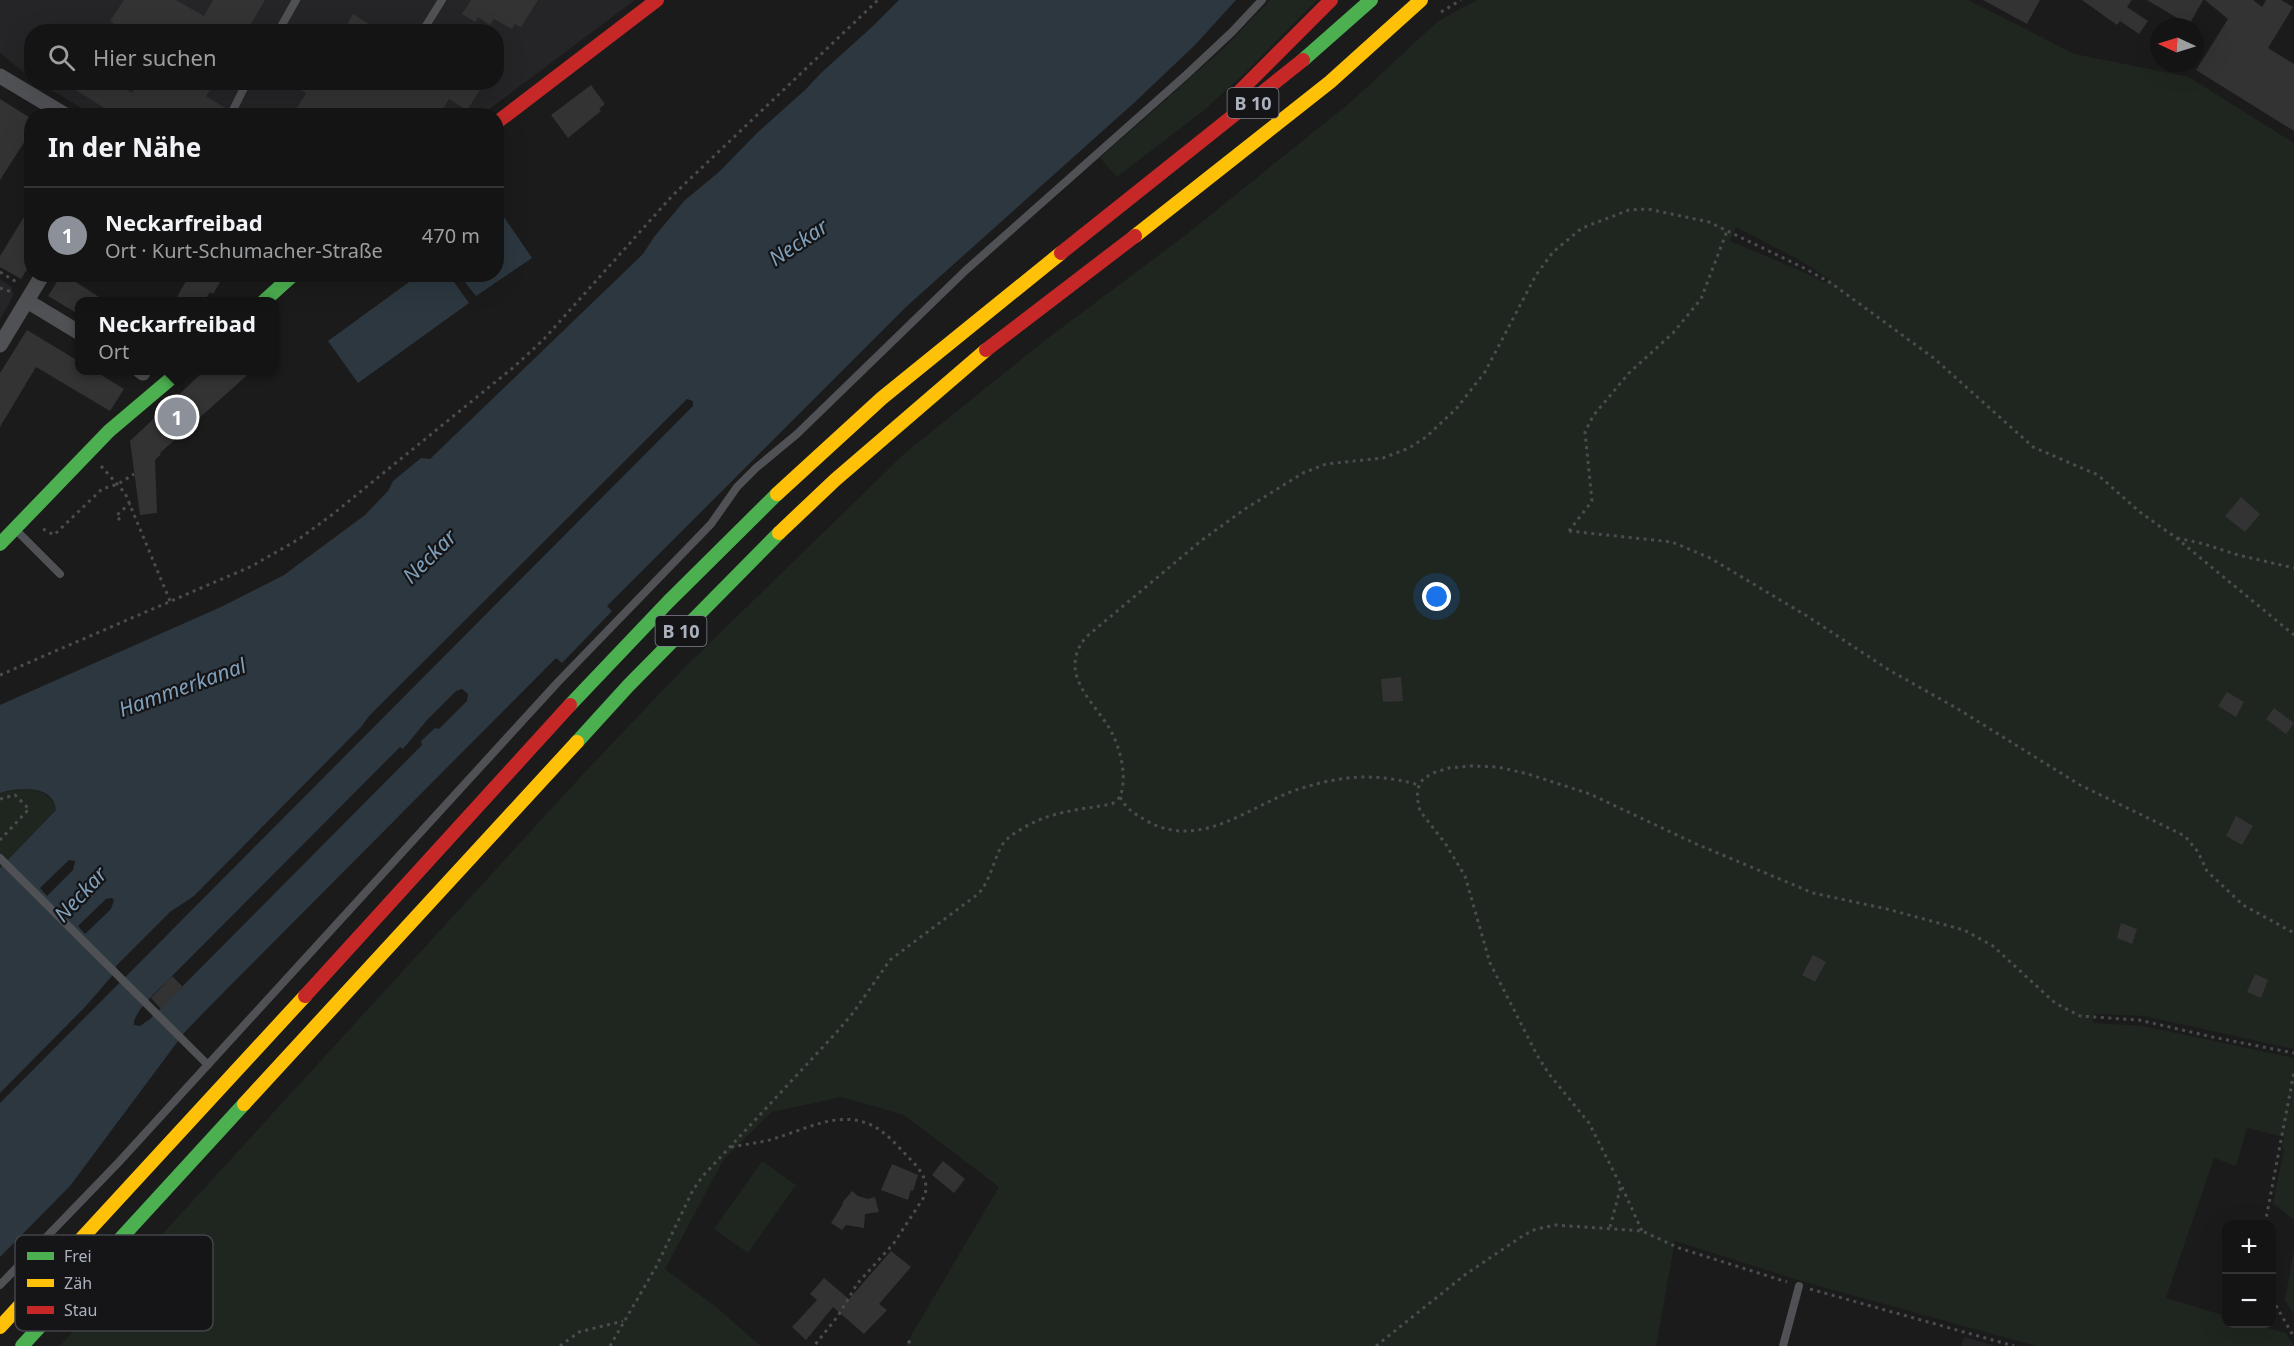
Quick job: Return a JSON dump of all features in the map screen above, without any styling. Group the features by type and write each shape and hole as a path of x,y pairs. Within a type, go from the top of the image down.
{"main road":[{"path":"504,117 657,0"},
{"path":"1130,200 1331,0"},
{"name":"B 10","path":"87,1235 540,737 676,594 817,457 958,334 1255,102 1371,0"},
{"name":"B 10","path":"124,1235 628,686 764,547 835,480 982,353 1213,176 1330,82 1420,0"},
{"path":"269,297 285,282"},
{"path":"0,544 93,445 145,397 174,375"},
{"name":"B 10","path":"0,1327 15,1311"},
{"name":"B 10","path":"22,1346 36,1331"}],"street":[{"path":"0,76 54,108"},
{"path":"0,345 38,282"},
{"path":"30,296 75,329"}],"lane":[{"path":"282,24 296,0"},
{"path":"427,24 441,0"},
{"path":"48,1235 118,1163 558,682 711,524 737,487 797,434 965,271 1186,75 1262,0"},
{"path":"234,108 243,90"},
{"path":"15,528 60,574"},
{"path":"0,858 208,1065"},
{"path":"0,1285 15,1269"},
{"path":"1783,1346 1799,1286"}],"path":[{"path":"0,675 252,566 298,539 333,514 515,366 571,310 672,196 878,0"},
{"path":"1433,17 1461,0"},
{"path":"610,1346 656,1267 693,1190 702,1177 835,1034 853,1013 890,960 978,894 987,883 1000,850 1007,839 1034,821 1051,814 1112,804 1120,797 1123,774 1116,742 1106,724 1084,695 1076,672 1078,651 1091,632 1211,533 1303,473 1326,464 1383,458 1409,448 1436,429 1466,399 1485,372 1546,259 1567,238 1582,228 1621,212 1642,208 1703,220 1804,268 1841,290 1935,359 2033,447 2098,475 2141,513 2175,537 2294,635"},
{"path":"1727,230 1701,299 1674,333 1629,374 1593,416 1585,432 1592,479 1592,501 1569,531 1672,542 1710,558 1815,621 1889,670 1958,709 2080,785 2144,814 2185,836 2198,852 2207,872 2242,905 2294,933"},
{"path":"0,272 30,296"},
{"path":"98,463 125,492 170,601"},
{"path":"43,529 54,535 102,489 118,484 134,474"},
{"path":"120,520 116,516 130,503"},
{"path":"2175,537 2294,568"},
{"path":"1642,1232 1622,1186 1589,1123 1536,1055 1487,956 1465,876 1445,843 1420,811 1417,797 1419,785 1423,779 1433,773 1463,766 1498,767 1540,777 1606,801 1694,843 1814,893 1887,909 1971,932 1993,946 2055,1003 2074,1014 2092,1018 2145,1021 2294,1053"},
{"path":"1120,797 1131,812 1156,826 1164,829 1190,830 1225,824 1300,788 1346,777 1393,778 1419,785"},
{"path":"0,799 15,795 30,809 0,840"},
{"path":"2266,1220 2294,1072"},
{"path":"729,1147 774,1139 832,1120 854,1120 869,1124 880,1131 917,1166 924,1179 926,1193 894,1243 857,1284 838,1316 814,1346"},
{"path":"1376,1346 1466,1274 1530,1232 1563,1224 1610,1227 1622,1186"},
{"path":"2276,1307 2294,1337"},
{"path":"560,1346 582,1331 623,1321"},
{"path":"908,1341 914,1346"}],"shaded area":[{"path":"0,0 635,0 491,108 82,108 51,90 504,90 504,24 24,24 24,72 0,53"},
{"path":"1270,0 1317,0 1245,73 1203,111 1117,177 1100,158 1225,47"},
{"path":"1477,0 1968,0 2075,54 2150,69 2150,72 2164,72 2189,77 2294,143 2294,1049 2144,1016 2094,1014 2093,1023 2143,1026 2294,1058 2294,1220 2273,1203 2284,1149 2282,1147 2284,1137 2247,1128 2236,1166 2214,1158 2166,1298 2222,1315 2222,1328 2268,1328 2286,1333 2294,1346 2036,1346 1801,1281 1675,1241 1656,1346 905,1346 999,1187 904,1115 842,1097 772,1112 724,1159 665,1269 716,1307 761,1346 60,1346 74,1331 213,1331 213,1235 162,1235 584,773 685,667 905,453 1044,341 1187,234 1352,101 1438,21","holes":["1736,227 1801,261 1829,279 1825,283 1730,241"]},
{"path":"0,279 12,287 13,296 0,320"},
{"path":"23,788 48,796 55,804 56,810 0,868 0,793"},
{"path":"762,1161 796,1185 748,1253 714,1229"},
{"path":"2294,1249 2294,1315 2285,1300"},
{"path":"1964,1337 1996,1346 1961,1346"}],"water":[{"path":"899,0 1236,0 1195,45 1135,102 907,306 607,606 612,611 562,663 556,658 209,1007 184,1033 70,1186 22,1235 15,1235 15,1242 0,1257 0,1103 693,406 693,401 687,399 370,715 361,727 194,896 170,912 117,965 112,976 85,1007 0,1093 0,868 56,810 54,802 42,792 16,789 0,793 0,705 223,606 284,575 365,515 388,491 393,481 421,458 430,459 643,254 685,200 719,172","holes":["462,689 468,694 467,701 439,729 435,728 421,741 422,745 150,1019 140,1026 134,1025 138,1013 155,993 400,747 403,749 427,720 456,691","69,860 75,861 73,870 47,896 40,888","106,899 114,900 111,909 85,934 78,926"]},
{"path":"504,217 532,258 504,277"},
{"path":"409,282 454,282 469,303 358,383 328,341"},
{"path":"465,282 497,282 476,296"}],"building":[{"path":"124,0 176,0 204,16 213,0 265,0 251,24 115,24 110,21"},
{"path":"471,0 538,0 521,27 515,24 512,29 494,19 488,24 478,17 475,22 462,14"},
{"path":"1983,0 2040,0 2027,24"},
{"path":"2082,0 2132,0 2127,7 2148,21 2139,34 2120,21 2117,25"},
{"path":"2147,0 2203,0 2193,18 2177,18"},
{"path":"2205,0 2253,0 2262,7 2266,0 2281,0 2293,7 2268,48 2294,64 2294,131 2199,72 2204,72 2204,57 2228,19"},
{"path":"353,14 369,24 347,24"},
{"path":"591,85 605,104 599,109 601,111 568,138 551,115"},
{"path":"76,90 127,90 132,93 134,90 210,90 206,96 225,108 104,108"},
{"path":"301,90 480,90 468,108 464,108 449,99 444,108 297,108 306,93"},
{"path":"0,99 24,114 24,142 0,180"},
{"path":"24,217 24,274 21,279 0,267 0,256"},
{"path":"57,282 76,282 99,297 75,297 75,312 48,296"},
{"path":"185,282 220,282 213,294 210,292 207,297 177,297"},
{"path":"27,330 75,359 75,375 101,375 124,389 110,411 36,367 0,427 0,373"},
{"path":"200,375 247,375 155,460 157,513 140,515 130,441"},
{"path":"2241,497 2260,514 2245,532 2225,516"},
{"path":"1401,677 1403,701 1383,702 1381,679"},
{"path":"2227,692 2244,702 2236,717 2218,706"},
{"path":"2274,708 2294,723 2286,734 2266,719"},
{"path":"2236,816 2253,826 2242,845 2226,836"},
{"path":"2121,923 2137,929 2132,944 2117,938"},
{"path":"1813,955 1826,962 1815,982 1802,975"},
{"path":"2255,974 2268,980 2261,998 2247,992"},
{"path":"172,976 183,987 161,1009 151,998"},
{"path":"943,1161 965,1179 954,1193 932,1175"},
{"path":"892,1164 918,1175 908,1200 881,1190"},
{"path":"852,1191 868,1199 875,1197 879,1212 865,1214 864,1228 846,1225 842,1230 831,1223"},
{"path":"891,1251 911,1267 879,1304 887,1310 864,1334 833,1307 806,1340 792,1327 817,1300 810,1294 824,1278 849,1299"}],"traffic: fast":[{"path":"1303,60 1371,0"},
{"path":"269,297 285,282"},
{"path":"0,544 109,431 175,375"},
{"path":"570,705 668,602 777,494"},
{"path":"577,742 628,686 779,533"},
{"path":"124,1235 244,1104"},
{"path":"22,1346 36,1331"}],"traffic: slow":[{"path":"1135,236 1330,82 1421,0"},
{"path":"777,494 882,398 1061,253"},
{"path":"779,533 835,480 986,350"},
{"path":"244,1104 577,742"},
{"path":"85,1235 305,996"},
{"path":"0,1327 15,1311"}],"traffic: jam":[{"path":"504,117 657,0"},
{"path":"1237,94 1331,0"},
{"path":"1061,253 1303,60"},
{"path":"986,350 1135,236"},
{"path":"305,996 570,705"}],"place":[{"name":"Neckarfreibad","path":"177,417"}],"water label":[{"name":"Neckar","path":"798,242"},
{"name":"Neckar","path":"429,556"},
{"name":"Hammerkanal","path":"182,687"},
{"name":"Neckar","path":"80,894"}]}
